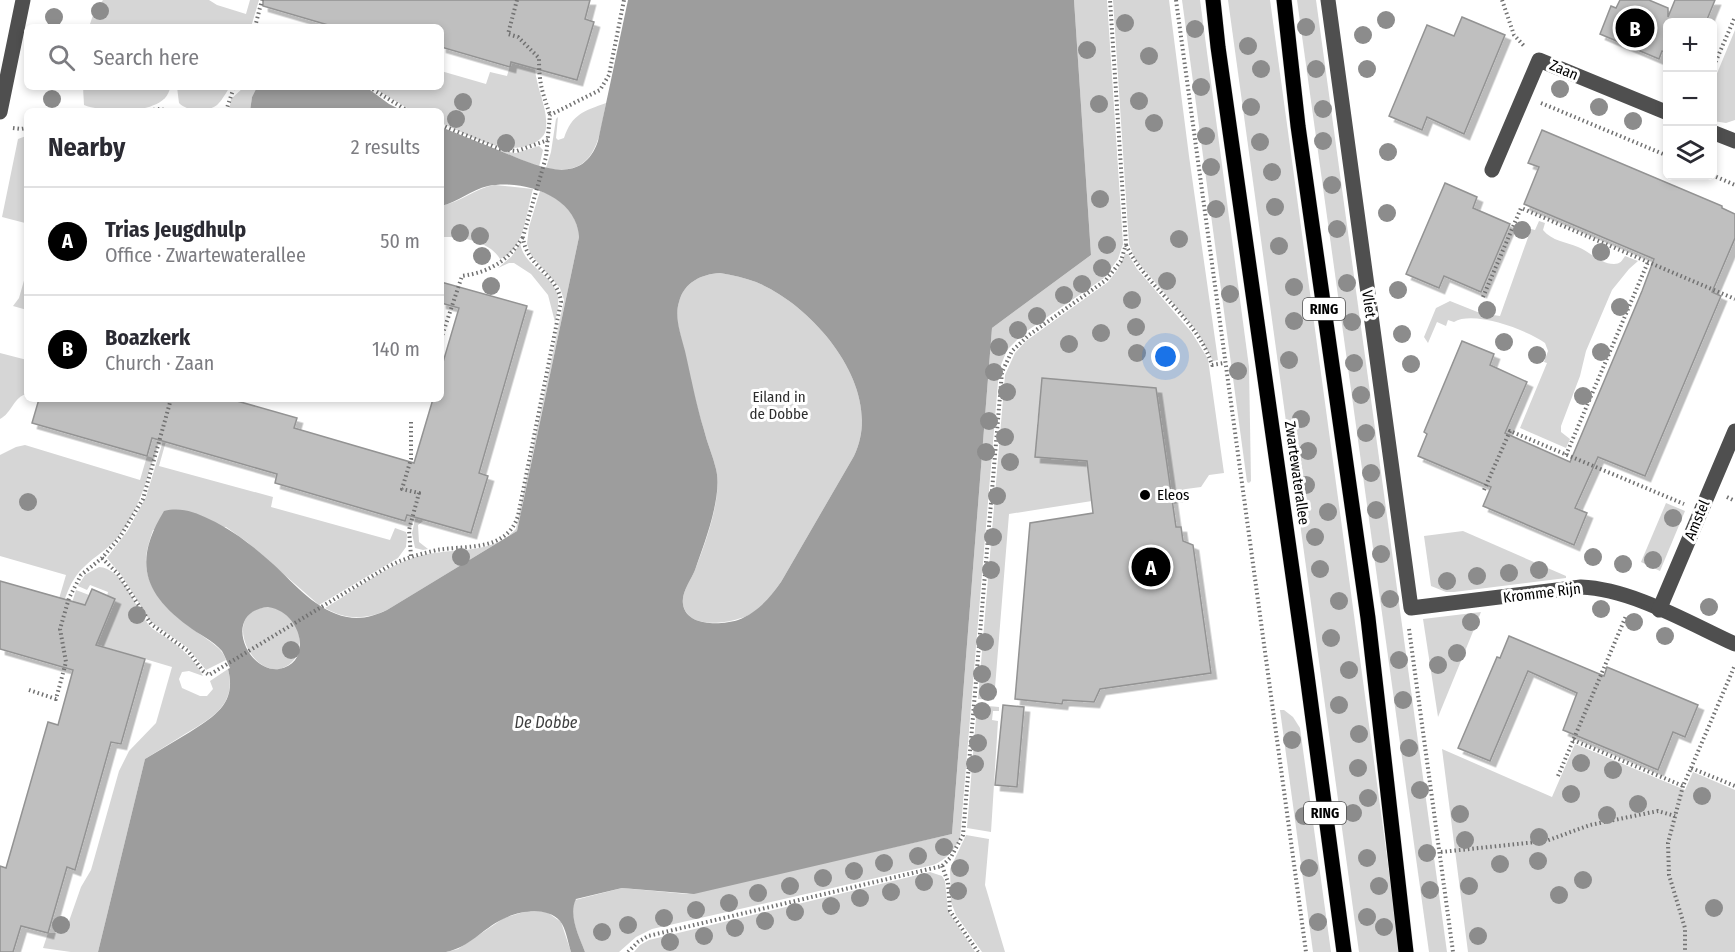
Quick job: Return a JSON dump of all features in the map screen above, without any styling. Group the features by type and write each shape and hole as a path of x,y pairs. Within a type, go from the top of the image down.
{"main road":[{"name":"Zwartewaterallee","path":"1213,0 1344,952"},
{"name":"RING","path":"1284,0 1298,126 1368,618 1407,952"}],"street":[{"path":"0,112 23,0"},
{"name":"Vliet","path":"1328,0 1411,608"},
{"name":"Zaan","path":"1492,170 1539,60 1663,111"},
{"path":"1717,134 1735,141"},
{"name":"Amstel","path":"1659,610 1735,431"},
{"name":"Kromme Rijn","path":"1411,608 1581,587 1605,589 1634,599 1735,644"}],"path":[{"path":"256,24 262,0"},
{"path":"102,558 118,574 151,624 188,651 206,673 212,674 389,566 411,556 493,543 511,532 561,302 558,289 524,249 523,237 546,156 550,115 540,85 537,69 538,58 518,37 508,34 517,0"},
{"path":"550,115 600,90 605,83 609,75 624,0"},
{"path":"1110,0 1126,244 1134,260 1195,332 1212,365 1224,363"},
{"path":"1176,0 1306,952"},
{"path":"1502,0 1514,36 1539,60"},
{"path":"1717,60 1735,17"},
{"path":"227,108 233,90"},
{"path":"374,90 403,108"},
{"path":"1524,95 1663,154"},
{"path":"444,126 500,149 517,151 548,140"},
{"path":"1717,177 1735,185"},
{"path":"1483,297 1521,208 1735,299"},
{"path":"444,330 462,276 495,266 511,254 523,237"},
{"path":"628,952 648,936 942,866 951,857 963,835 1002,372 1012,351 1029,334 1106,280 1120,261 1126,244"},
{"path":"1566,455 1648,262"},
{"path":"29,690 56,699 66,662 60,629 69,598 81,575 102,558 120,537 143,499 170,402"},
{"path":"411,422 411,459 402,489 419,493 409,530 411,556"},
{"path":"1484,490 1510,431 1701,512"},
{"path":"1558,776 1634,599"},
{"path":"1411,608 1408,622 1453,952"},
{"path":"1685,952 1685,928 1669,875 1668,843 1683,786 1735,665"},
{"path":"1573,740 1683,786"},
{"path":"1691,768 1735,786"},
{"path":"1441,852 1546,841 1590,825 1658,812 1675,816"},
{"path":"942,866 948,882 950,911 978,952"}],"green space":[{"path":"103,0 209,0 217,5 246,14 250,0 259,0 252,24 90,24 94,12"},
{"path":"1074,0 1107,0 1123,244 1118,259 1104,278 1024,333 1007,350 999,370 960,839 949,855 933,865 652,929 636,937 619,952 585,952 574,919 575,900 622,888 687,894 952,834 992,328 1091,255"},
{"path":"1113,0 1169,0 1218,360 1213,361 1197,331 1135,259 1129,244"},
{"path":"1182,0 1200,0 1249,367 1251,481 1249,483 1247,482"},
{"path":"1228,0 1270,0 1400,952 1359,952"},
{"path":"1297,0 1316,0 1447,952 1429,952"},
{"path":"1735,30 1735,120 1726,123 1717,122 1717,73"},
{"path":"513,55 535,68 546,127 542,137 524,147 500,147 476,139 444,124 444,108 407,108 377,90 444,90 444,72 486,84 490,72 507,76"},
{"path":"83,90 169,90 158,103 147,108 93,108 84,105"},
{"path":"177,90 228,90 220,102 212,108 189,108 179,103"},
{"path":"241,90 256,90 250,108 230,108 231,99"},
{"path":"606,103 597,142 585,161 563,170 546,168 556,119 558,117 556,138 558,140 564,138 575,118 580,114"},
{"path":"24,137 24,223 2,217 18,139"},
{"path":"539,146 543,150 539,167 500,151 516,153"},
{"path":"495,185 533,189 520,239 515,248 500,259 482,244 457,237 444,237 444,205"},
{"path":"540,191 555,198 567,208 575,221 579,237 517,531 387,610 371,616 348,617 325,608 375,576 402,562 428,554 475,549 497,543 516,529 564,300 560,288 531,255 527,244 529,227"},
{"path":"1539,221 1545,223 1543,230 1551,237 1578,247 1605,262 1618,263 1625,256 1638,261 1612,290 1586,351 1580,376 1561,426 1561,432 1570,439 1566,448 1520,428 1547,363 1544,362 1548,351 1545,343 1514,327 1474,318 1454,322 1448,320 1446,326 1437,322 1428,343 1424,337 1436,308 1450,301 1480,313 1500,316 1531,229 1535,230"},
{"path":"520,243 526,258 554,286 558,296 555,322 548,295 531,274 514,263 498,268 512,256"},
{"path":"1125,254 1128,254 1137,269 1192,333 1208,359 1224,473 1209,475 1201,487 1186,489 1183,492 1185,502 1173,504 1156,389 1043,379 1037,424 1036,456 1087,461 1092,501 1009,514 994,700 978,699 1005,375 1015,353 1026,341 1108,282 1118,269"},
{"name":"Eiland in de Dobbe","path":"720,273 756,282 778,294 801,310 821,330 839,353 853,378 860,404 861,431 854,456 771,596 762,607 750,614 716,623 695,619 687,613 683,604 685,591 695,570 712,520 718,480 695,399 677,313 681,295 689,284 700,277"},
{"path":"24,280 24,309 13,306 19,298"},
{"path":"0,353 24,359 24,395 0,419"},
{"path":"163,441 166,441 159,466 273,497 271,507 390,540 395,528 406,532 406,547 398,558 319,605 247,542 226,527 153,530 146,557 150,582 156,594 183,622 217,647 226,660 206,670 188,648 150,621 122,576 107,558 128,530 146,497"},
{"path":"25,445 140,480 147,456 153,458 130,520 113,542 79,572 68,591 59,620 53,619 66,575 0,556 0,455"},
{"path":"1666,503 1685,511 1660,571 1641,562"},
{"path":"417,510 427,518 418,525 419,542 428,549 415,548 412,533"},
{"path":"1463,531 1566,576 1566,578 1454,592 1446,592 1431,586 1424,536"},
{"path":"99,567 114,573 127,588 150,626 191,658 203,676 189,671 182,672 179,679 182,688 200,696 207,696 213,689 210,681 228,669 230,681 225,701 213,716 145,759 98,952 71,952 43,948 48,933 58,933 68,924 81,887 91,870 119,771 129,751 156,723 172,667 88,642 64,628 76,590 89,595 80,620 103,629 115,599 107,596 108,592 90,585 87,590 78,586 85,575"},
{"path":"272,607 284,612 293,621 297,627 300,642 296,657 291,663 285,667 272,669 261,664 251,655 245,642 243,629 246,618 255,610"},
{"path":"1481,612 1438,717 1423,619"},
{"path":"977,705 999,707 999,711 993,711 992,720 998,721 991,832 967,828"},
{"path":"1280,710 1284,710 1293,717 1300,728 1331,952 1313,952"},
{"path":"1575,744 1685,790 1693,772 1735,790 1735,952 1468,952 1442,749 1552,797"},
{"path":"966,835 989,839 985,885 1005,952 982,952 956,915 951,902 950,869"},
{"path":"930,872 942,876 945,881 948,911 975,952 634,952 649,940"},
{"path":"527,911 547,912 561,922 571,952 446,952 458,949 504,918"}],"water":[{"name":"De Dobbe","path":"628,0 1074,0 1091,255 992,328 952,834 694,894 622,888 576,899 574,919 585,952 571,952 564,928 554,916 532,911 503,919 469,942 446,952 98,952 145,759 208,720 222,707 229,691 228,669 230,668 222,651 173,613 152,588 146,560 149,545 164,511 193,512 226,528 258,551 316,603 336,614 352,618 367,617 387,610 517,531 579,237 576,223 569,211 559,201 532,188 502,184 488,186 444,205 444,128 525,161 554,169 568,169 580,165 590,156 598,141","holes":["720,273 756,282 778,294 801,310 821,330 839,353 853,378 860,404 861,431 854,456 777,588 745,617 731,622 714,623 691,617 683,604 685,591 695,570 712,520 717,480 715,464 696,400 677,314 681,295 689,284 700,277","268,607 280,611 296,627 300,649 297,658 290,665 279,669 267,668 257,662 249,652 242,630 245,619 254,611"]},
{"path":"256,90 370,90 397,108 250,108"}],"building":[{"path":"263,0 590,0 585,19 594,22 577,80 511,62 510,67 444,48 444,24 325,24 263,6"},
{"path":"1620,0 1649,0 1668,8 1668,17 1675,0 1715,0 1708,18 1663,18 1663,52 1659,59 1600,34 1611,6 1616,8"},
{"path":"1462,17 1505,35 1464,134 1427,117 1422,130 1389,116 1427,25 1454,36"},
{"path":"1542,130 1722,206 1735,214 1735,238 1712,292 1721,296 1645,476 1598,457 1575,508 1587,513 1574,545 1483,506 1491,487 1418,456 1427,434 1424,432 1462,341 1494,354 1490,365 1527,382 1505,433 1570,462 1642,291 1654,259 1524,204 1539,167 1528,163"},
{"path":"1445,183 1477,197 1473,208 1510,224 1481,292 1444,276 1439,288 1406,274"},
{"path":"444,283 527,306 479,473 488,476 471,533 407,515 405,521 275,483 277,474 152,438 147,456 32,423 38,402 241,402 297,418 294,428 414,463 432,402 444,402 444,359 459,308 444,304"},
{"path":"1042,378 1156,388 1176,527 1181,527 1183,541 1193,545 1211,673 1100,689 1094,702 1063,700 1062,704 1015,699 1030,523 1093,513 1087,461 1035,457"},
{"path":"0,581 85,605 92,589 115,599 96,645 145,659 121,744 111,742 75,870 67,867 48,933 21,926 13,952 0,952 0,866 6,868 48,722 58,725 73,670 0,649"},
{"path":"1509,636 1604,676 1607,667 1698,705 1685,737 1673,732 1658,770 1563,730 1577,693 1528,671 1490,761 1458,748 1497,657 1500,658"},
{"path":"1003,705 1024,707 1017,787 995,785"}],"place":[{"name":"Boazkerk","path":"1635,28"},
{"name":"Eleos","path":"1145,495"},
{"name":"Trias Jeugdhulp","path":"1151,567"}]}
